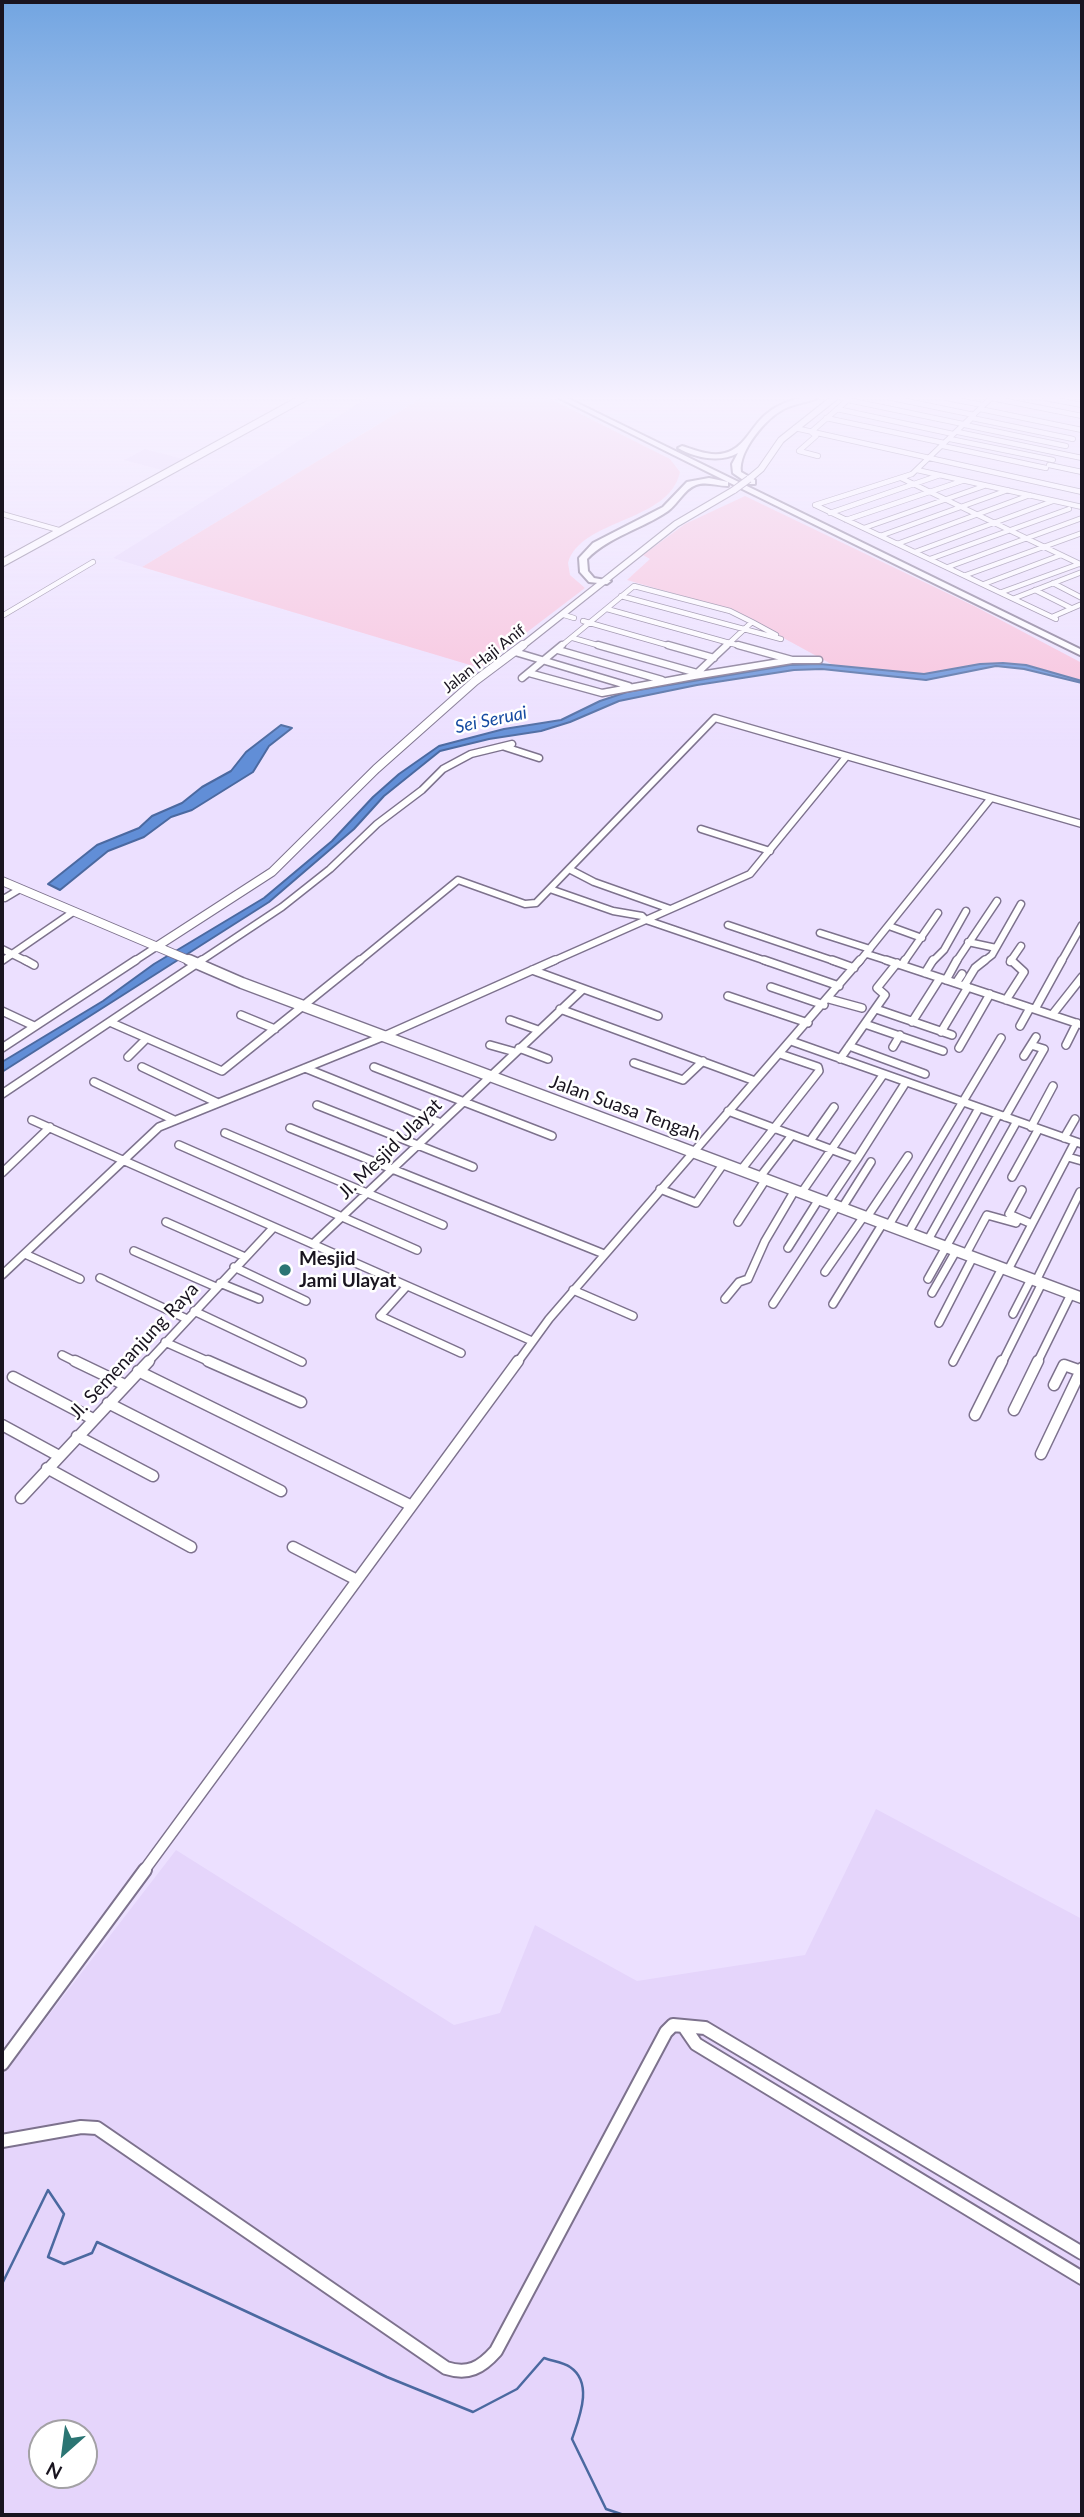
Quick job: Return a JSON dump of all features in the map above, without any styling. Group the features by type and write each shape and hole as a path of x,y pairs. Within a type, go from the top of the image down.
{"highway":[{"path":"598,588 581,569 580,562 584,552 648,515"},
{"path":"607,581 594,581 587,575 582,562 587,553 602,542 656,515"},
{"path":"798,515 831,530"},
{"path":"802,515 1082,651"},
{"path":"810,515 867,543"},
{"path":"814,515 1082,651"}],"main road":[{"path":"2,564 90,515"},
{"name":"Jalan Haji Anif","path":"156,947 272,872 393,753 475,681 691,515"},
{"name":"Jalan Suasa Tengah","path":"2,881 197,965 304,1007 1079,1295"}],"street":[{"path":"10,515 62,531"},
{"path":"836,515 1054,618 1082,604"},
{"path":"846,520 860,515"},
{"path":"863,528 900,515"},
{"path":"880,536 938,515"},
{"path":"897,544 973,515"},
{"path":"980,515 1081,565"},
{"path":"915,552 1012,515"},
{"path":"930,559 1051,515"},
{"path":"948,567 1082,516"},
{"path":"966,575 1082,533"},
{"path":"984,584 1061,555"},
{"path":"1072,560 1082,556"},
{"path":"2,616 93,562"},
{"path":"1002,592 1081,565"},
{"path":"1015,598 1082,572"},
{"path":"1071,577 1082,582"},
{"path":"1053,583 1082,598"},
{"path":"522,678 621,596 638,586 730,611 781,639 621,596"},
{"path":"1035,590 1071,608"},
{"path":"607,609 792,660"},
{"path":"564,615 574,618"},
{"path":"583,621 714,658"},
{"path":"696,675 752,622"},
{"path":"573,638 696,675"},
{"path":"558,650 664,681"},
{"path":"515,652 632,686"},
{"path":"529,673 599,693 792,660 819,660"},
{"path":"705,666 724,672"},
{"path":"111,1023 222,1071 458,880 527,905 536,903 715,718 1082,824"},
{"path":"2,1094 300,893 443,769 471,754 512,744"},
{"path":"501,746 539,758"},
{"path":"4,1270 25,1254 147,1136 174,1119 383,1037 750,874 846,757"},
{"path":"2,2064 532,1341 728,1111 827,1002 991,798"},
{"path":"701,829 770,851"},
{"path":"569,869 670,909"},
{"path":"5,898 20,889"},
{"path":"550,889 614,911 642,916 646,920 691,936 839,986"},
{"path":"912,1022 997,901"},
{"path":"941,1032 963,986 975,968 996,948 1021,904"},
{"path":"925,973 935,957 944,950 965,911"},
{"path":"2,961 74,912"},
{"path":"840,1059 886,995 877,988 922,937 938,913"},
{"path":"728,925 854,968"},
{"path":"1020,1026 1082,925"},
{"path":"889,926 922,937"},
{"path":"954,929 996,948"},
{"path":"820,933 899,964 1081,1024 1066,1045"},
{"path":"686,944 691,936"},
{"path":"1006,1000 1024,972 1010,962 1021,946"},
{"path":"2,1048 156,947"},
{"path":"2,949 34,965"},
{"path":"532,970 658,1016"},
{"path":"962,974 963,986"},
{"path":"1052,1015 1064,995 1076,987 1082,977"},
{"path":"771,987 862,1009"},
{"name":"Jl. Mesjid Ulayat","path":"313,1244 583,989"},
{"path":"960,1048 990,995"},
{"path":"728,996 808,1023"},
{"path":"560,1009 755,1081"},
{"path":"876,1009 952,1035"},
{"path":"2,1011 34,1026"},
{"path":"241,1015 275,1029"},
{"path":"510,1020 538,1030"},
{"path":"865,1024 943,1051"},
{"path":"893,1047 900,1035"},
{"path":"1024,1056 1036,1037"},
{"path":"832,1304 886,1224 1001,1038"},
{"path":"128,1057 132,1049 146,1039"},
{"path":"791,1041 1079,1143 1068,1157 953,1362"},
{"path":"490,1045 548,1059"},
{"path":"928,1240 1044,1049 1031,1045"},
{"path":"849,1046 925,1074"},
{"path":"741,1170 819,1069 780,1054"},
{"path":"634,1063 683,1080 703,1061"},
{"path":"142,1067 218,1103"},
{"path":"374,1067 552,1136"},
{"path":"307,1069 440,1123"},
{"path":"725,1299 738,1282 748,1279 765,1241 798,1191 883,1075"},
{"path":"773,1304 857,1159 906,1082"},
{"path":"94,1083 174,1119"},
{"path":"1012,1177 1052,1086"},
{"path":"317,1105 473,1167"},
{"path":"810,1141 834,1107"},
{"path":"908,1233 979,1108"},
{"path":"728,1111 857,1159"},
{"path":"32,1119 532,1341"},
{"path":"1064,1138 1075,1119"},
{"path":"939,1323 960,1252 1017,1121"},
{"path":"2,1172 50,1127"},
{"path":"290,1128 604,1254"},
{"path":"225,1133 443,1225"},
{"path":"738,1222 792,1135"},
{"path":"179,1145 417,1250"},
{"path":"825,1272 908,1156"},
{"path":"1068,1157 1082,1161"},
{"path":"788,1248 871,1162"},
{"path":"663,1190 696,1203 724,1163"},
{"path":"1022,1190 1009,1214 1032,1224"},
{"path":"975,1415 1080,1192"},
{"path":"932,1293 987,1215 1016,1223 1018,1219"},
{"path":"166,1222 245,1257"},
{"name":"Jl. Semenanjung Raya","path":"21,1498 273,1227"},
{"path":"134,1251 259,1299"},
{"path":"928,1279 960,1252"},
{"path":"25,1254 80,1279"},
{"path":"234,1267 306,1301"},
{"path":"100,1278 187,1319"},
{"path":"1013,1314 1036,1281"},
{"path":"407,1286 380,1316 461,1353"},
{"path":"573,1290 633,1317"},
{"path":"1014,1410 1079,1295"},
{"path":"194,1311 302,1362"},
{"path":"165,1342 301,1402"},
{"path":"62,1355 125,1385"},
{"path":"1041,1454 1082,1370 1064,1365 1054,1385"},
{"path":"138,1371 410,1506"},
{"path":"13,1377 93,1419"},
{"path":"108,1403 281,1492"},
{"path":"2,1425 59,1456"},
{"path":"77,1436 153,1476"},
{"path":"47,1468 191,1547"},
{"path":"293,1548 357,1580"},
{"path":"2,2141 80,2127 97,2128 446,2368 465,2373 476,2371 496,2351 666,2032 673,2025 705,2028 1082,2253"},
{"path":"685,2028 696,2044 1082,2278"}],"shaded area":[{"path":"181,515 227,515 142,567 113,558"},
{"path":"227,515 633,515 589,537 576,548 568,563 570,575 585,588 480,668 142,567"},
{"path":"703,515 785,515 976,607 1082,663 1082,681 1026,665 1003,663 980,664 924,674 833,665 734,611 627,580 650,559 643,555 685,524"},
{"path":"876,1809 1082,1919 1082,2515 2,2515 2,2076 176,1850 454,2025 500,2013 535,1925 637,1981 805,1955"}],"water":[{"path":"820,664 924,674 980,664 1026,665 1082,683 1024,669 996,666 926,680 822,669 794,670 697,685 619,701 541,731 489,739 440,751 384,796 354,829 269,902 2,1072 2,1062 103,1001 154,964 264,898 332,841 373,797 399,774 439,746 504,729 561,720 600,701 627,692 790,665"},
{"path":"281,725 292,728 269,746 253,772 192,810 171,817 144,837 108,851 60,890 48,884 97,845 139,828 152,816 182,803 202,787 231,771 246,752"}],"waterway":[{"path":"2,2284 48,2190 64,2214 48,2257 64,2264 92,2253 97,2242 387,2377 473,2412 517,2389 544,2358 564,2364 577,2374 583,2391 581,2411 572,2439 606,2509 624,2515"}],"place":[{"name":"Mesjid Jami Ulayat","path":"285,1270"}],"water label":[{"name":"Sei Seruai","path":"491,720"}]}
